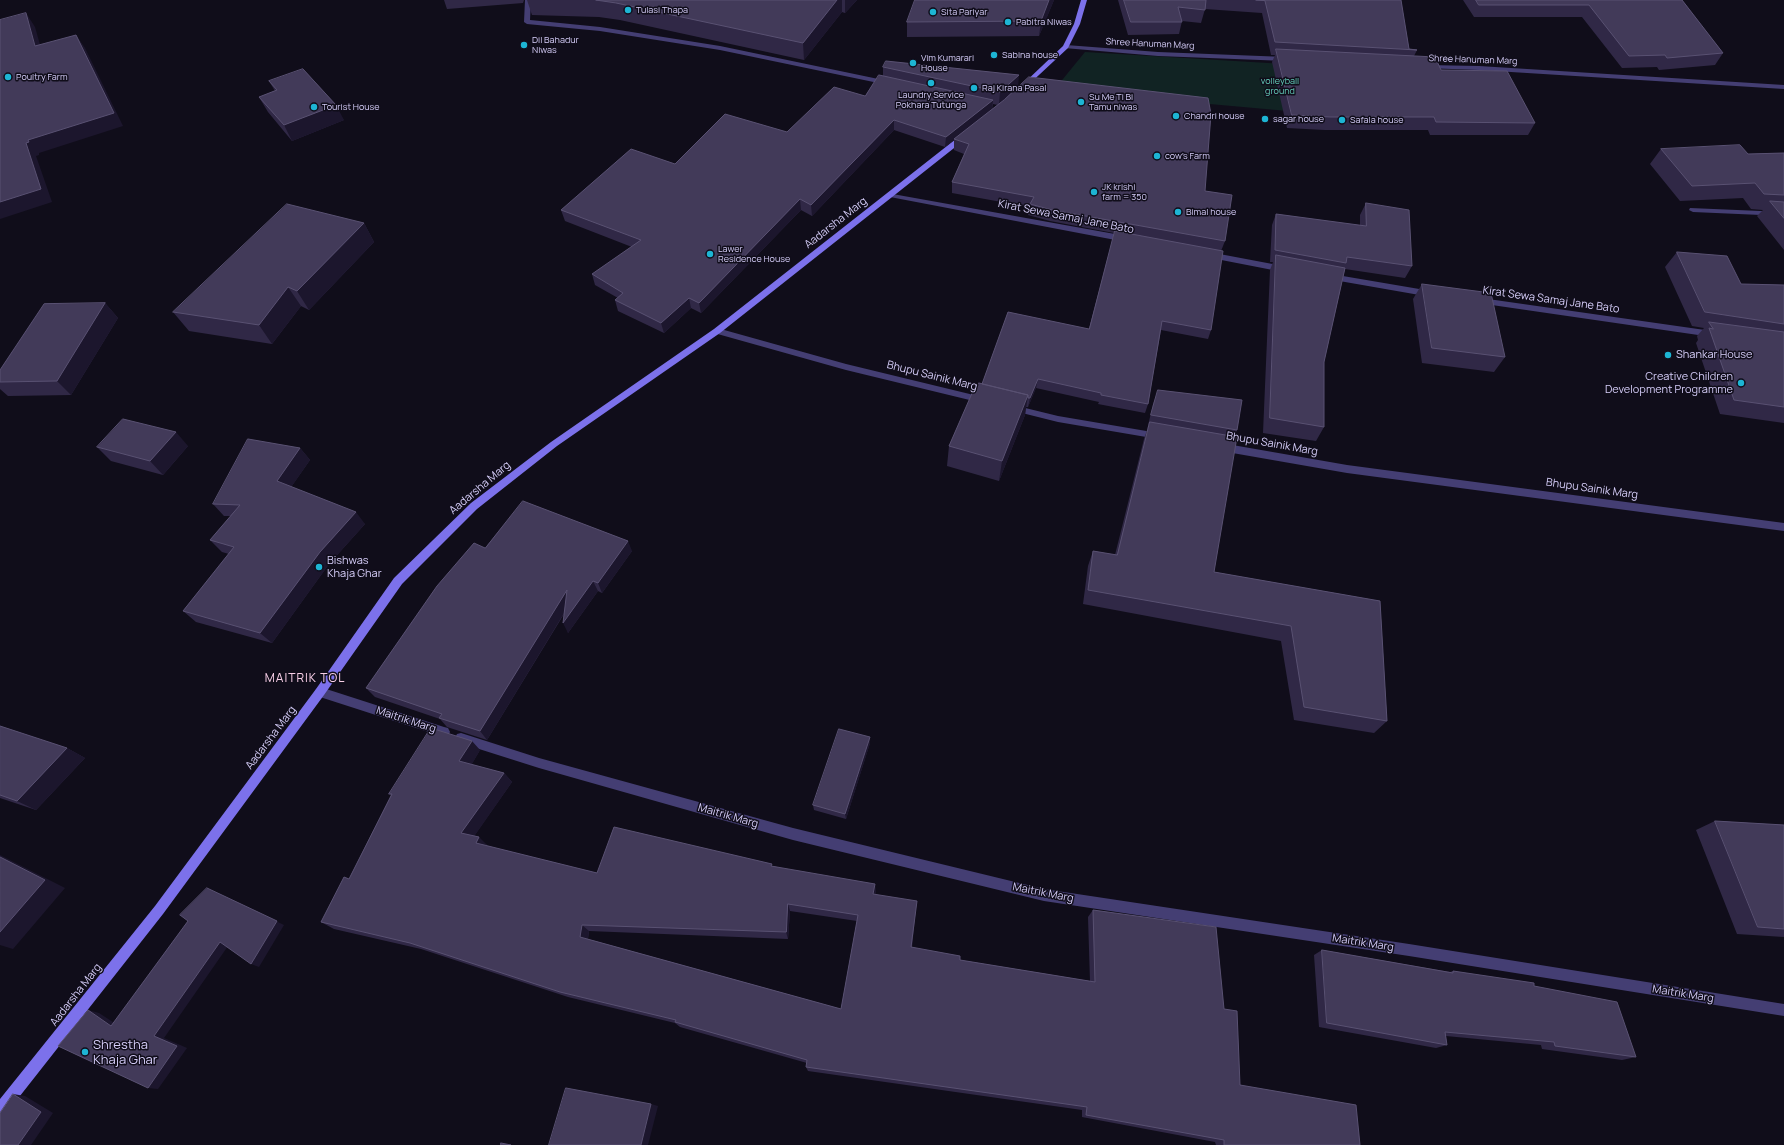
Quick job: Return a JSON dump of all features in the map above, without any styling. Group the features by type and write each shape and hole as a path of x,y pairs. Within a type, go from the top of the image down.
{"main road":[{"path":"1016,93 1066,47 1077,24 1084,0"},
{"name":"Aadarsha Marg","path":"0,1110 159,910 320,692 398,581 474,506 554,444 717,332 969,133"}],"street":[{"path":"528,0 527,22 600,29 720,48 894,84"},
{"name":"Shree Hanuman Marg","path":"1066,47 1158,54 1292,59"},
{"name":"Shree Hanuman Marg","path":"1417,67 1479,68 1784,87"},
{"name":"Kirat Sewa Samaj Jane Bato","path":"890,195 1132,240"},
{"path":"1693,210 1784,214"},
{"path":"1202,253 1295,271"},
{"path":"1318,275 1442,295"},
{"name":"Kirat Sewa Samaj Jane Bato","path":"1473,300 1721,335"},
{"name":"Bhupu Sainik Marg","path":"717,332 846,367 990,402"},
{"path":"1005,406 1058,419 1167,438"},
{"name":"Bhupu Sainik Marg","path":"1214,446 1347,469 1784,527"},
{"name":"Maitrik Marg","path":"320,692 546,765 793,834 1044,895 1784,1010"}],"green space":[{"name":"volleyball ground","path":"1085,52 1301,65 1310,113 1054,90"}],"building":[{"path":"596,0 837,0 803,43"},
{"path":"915,0 1049,0 1041,21 907,22"},
{"path":"1124,0 1206,0 1205,10 1178,7 1182,22 1131,22"},
{"path":"1256,0 1401,0 1409,49 1417,50 1275,42 1265,1"},
{"path":"1476,0 1682,0 1723,53 1667,58 1665,55 1629,56 1589,5 1479,5"},
{"path":"26,13 35,46 76,35 114,113 28,140 29,142 26,143 41,189 0,202 0,20"},
{"path":"1276,49 1435,57 1441,70 1507,71 1535,123 1436,122 1434,117 1331,117 1292,115"},
{"path":"886,61 1019,75 1000,92 883,67"},
{"path":"303,69 336,105 284,125 259,97 277,90 269,81"},
{"path":"879,75 993,100 946,137 894,120 811,205 800,199 699,303 689,298 661,323 615,300 623,293 592,274 641,240 561,210 631,149 675,164 725,114 787,132 834,87 865,96"},
{"path":"1029,77 1208,98 1211,114 1205,191 1232,195 1225,241 1052,210 1030,204 1034,197 952,182 969,144 954,139 1004,100"},
{"path":"1740,145 1748,154 1784,153 1784,195 1764,194 1755,183 1692,186 1661,149"},
{"path":"1770,201 1784,202 1784,218"},
{"path":"1366,203 1409,210 1412,266 1347,257 1346,263 1275,250 1276,214 1366,226"},
{"path":"287,204 364,223 297,291 288,287 259,325 173,312"},
{"path":"1115,231 1223,251 1211,330 1162,321 1148,404 1101,395 1101,393 1038,379 1030,398 1028,398 1028,395 982,384 1008,312 1089,329"},
{"path":"1677,252 1727,256 1741,284 1784,285 1784,324 1705,312"},
{"path":"1276,255 1345,268 1324,362 1324,427 1270,418"},
{"path":"1422,284 1491,293 1505,357 1432,348"},
{"path":"105,303 57,381 0,382 0,370 44,304"},
{"path":"1709,322 1784,332 1784,407 1734,400 1709,328 1713,329"},
{"path":"979,383 1028,395 1002,461 949,446 973,391 976,392"},
{"path":"1158,390 1242,400 1237,430 1151,415"},
{"path":"123,419 176,432 150,461 97,447"},
{"path":"1150,422 1237,437 1214,572 1380,601 1387,721 1304,707 1291,626 1088,590 1093,551 1117,555"},
{"path":"248,439 300,448 277,481 356,512 320,552 260,633 183,611 234,547 210,540 240,505 213,504"},
{"path":"523,501 628,541 598,583 593,581 563,623 567,590 480,731 439,718 442,714 366,688 437,586 474,543 485,548"},
{"path":"0,726 67,748 17,801 0,795"},
{"path":"431,728 472,741 459,761 504,773 461,833 479,837 476,843 597,873 614,827 772,864 771,866 875,884 873,894 917,901 911,947 960,956 960,960 1095,982 1093,910 1216,927 1224,1009 1237,1011 1240,1085 1356,1105 1360,1145 1224,1145 1224,1140 1086,1115 1087,1107 806,1067 807,1060 675,1022 676,1020 560,992 410,943 321,922 344,877 349,879 392,794 389,794","holes":["788,904 858,915 841,1009 580,937 582,925 786,932"]},
{"path":"839,729 870,737 845,814 813,805"},
{"path":"1715,821 1784,825 1784,929 1758,927"},
{"path":"0,857 45,880 0,932"},
{"path":"207,888 277,921 251,964 220,942 154,1036 177,1046 148,1088 58,1046 88,1010 111,1026 188,921 180,915"},
{"path":"1322,950 1453,973 1453,971 1534,983 1534,986 1617,1002 1636,1057 1555,1046 1554,1042 1445,1032 1447,1045 1327,1023"},
{"path":"566,1088 651,1104 641,1145 549,1145"},
{"path":"13,1094 41,1112 18,1145 0,1145 0,1113"}],"place":[{"name":"Tulasi Thapa","path":"628,10"},
{"name":"Sita Pariyar","path":"933,12"},
{"name":"Pabitra Niwas","path":"1008,22"},
{"name":"Dil Bahadur Niwas","path":"524,45"},
{"name":"Sabina house","path":"994,55"},
{"name":"Vim Kumarari House","path":"913,63"},
{"name":"Poultry Farm","path":"8,77"},
{"name":"Laundry Service Pokhara Tutunga","path":"931,83"},
{"name":"Raj Kirana Pasal","path":"974,88"},
{"name":"Su Me Ti Bi Tamu niwas","path":"1081,102"},
{"name":"Tourist House","path":"314,107"},
{"name":"Chandri house","path":"1176,116"},
{"name":"sagar house","path":"1265,119"},
{"name":"Safala house","path":"1342,120"},
{"name":"cow's Farm","path":"1157,156"},
{"name":"JK krishi farm = 350","path":"1094,192"},
{"name":"Bimal house","path":"1178,212"},
{"name":"Lawer Residence House","path":"710,254"},
{"name":"Shankar House","path":"1668,355"},
{"name":"Creative Children Development Programme","path":"1741,383"},
{"name":"Bishwas Khaja Ghar","path":"319,567"},
{"name":"Shrestha Khaja Ghar","path":"85,1052"}],"district":[{"name":"MAITRIK TOL","path":"305,679"}]}
